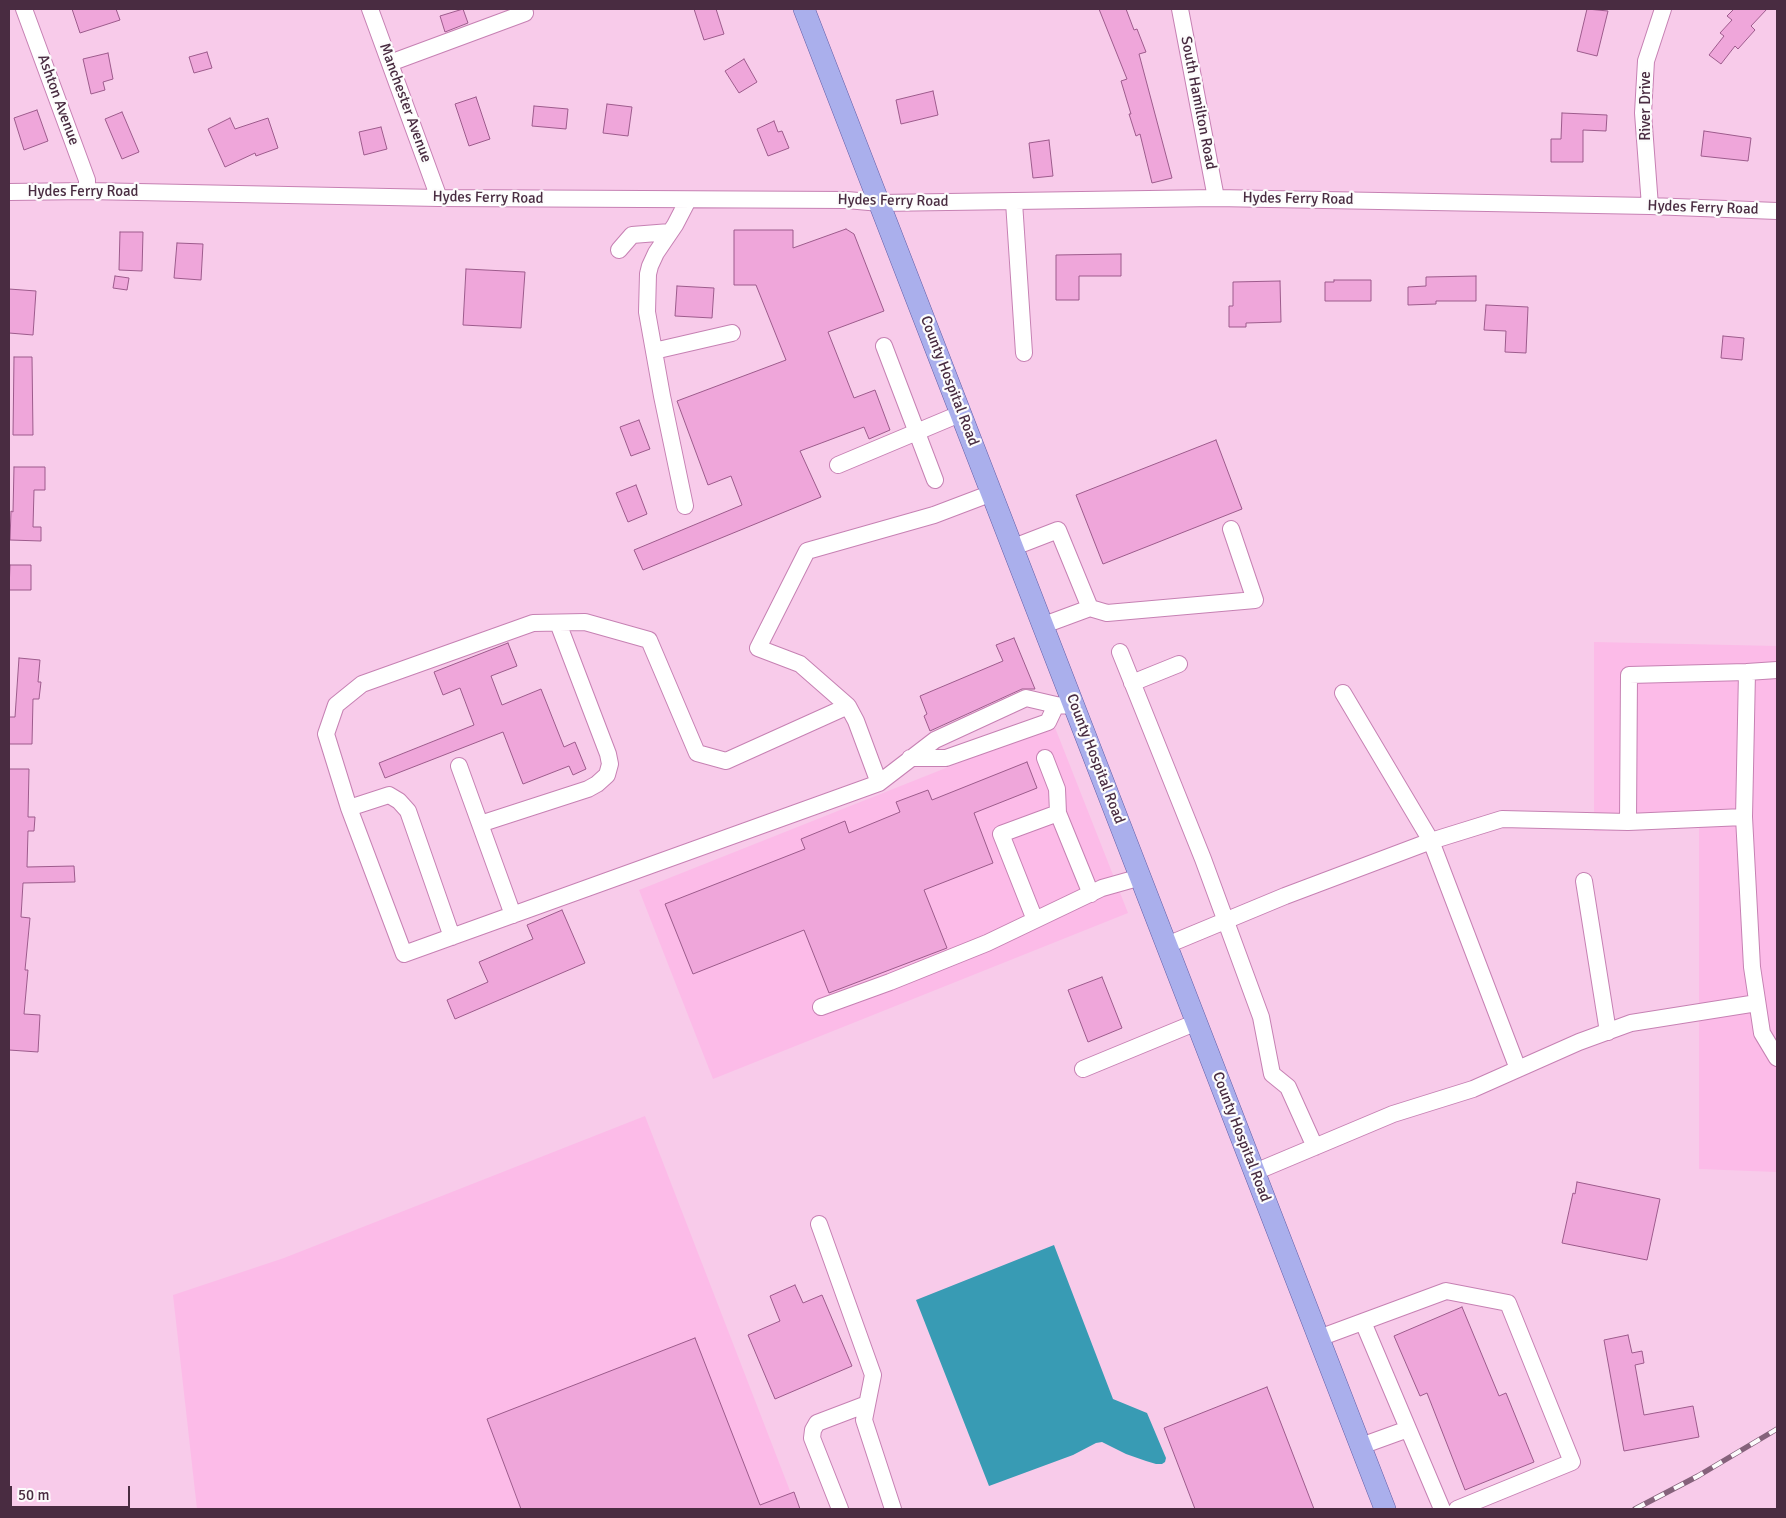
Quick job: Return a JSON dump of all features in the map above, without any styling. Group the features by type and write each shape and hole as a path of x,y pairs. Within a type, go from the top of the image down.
{"main road":[{"name":"County Hospital Road","path":"804,9 1044,625 1065,705 1141,876 1385,1509"}],"street":[{"name":"Ashton Avenue","path":"24,9 88,180 87,191"},
{"name":"Manchester Avenue","path":"370,9 439,198"},
{"name":"South Hamilton Road","path":"1180,9 1216,198"},
{"name":"River Drive","path":"1650,206 1643,113 1646,61 1664,9"},
{"path":"390,63 525,13"},
{"name":"Hydes Ferry Road","path":"9,192 87,191 439,198 847,200 880,203 1216,198 1650,206 1777,211"},
{"path":"685,506 647,312 648,274 656,253 688,200"},
{"path":"1014,202 1024,352"},
{"path":"619,250 632,235 670,232"},
{"path":"654,351 732,333"},
{"path":"884,346 935,480"},
{"path":"838,465 962,413"},
{"path":"879,783 856,721 848,706 800,664 758,648 807,552 934,515 992,493"},
{"path":"1044,625 1090,608 1107,613 1255,600 1231,529"},
{"path":"1014,547 1058,530 1090,608"},
{"path":"848,706 726,762 697,753 649,640 585,622 533,623 362,684 336,705 326,734 348,808 404,954 879,783 935,740 1026,698 1065,705"},
{"path":"480,824 588,789 607,775 610,764 608,754 558,623"},
{"path":"1120,652 1203,859 1261,1017 1272,1074 1288,1086 1315,1147"},
{"path":"1132,683 1179,664"},
{"path":"1628,822 1629,675 1777,670"},
{"path":"1747,672 1744,817 1752,967 1762,1033 1777,1058"},
{"path":"1342,693 1431,842 1518,1069"},
{"path":"910,758 946,758 1048,722 1065,705"},
{"path":"1045,758 1057,788 1058,814 1091,894"},
{"path":"459,766 513,915"},
{"path":"348,808 389,795 399,801 408,811 452,937"},
{"path":"1035,920 1000,834 1058,814"},
{"path":"1167,945 1285,896 1431,842 1502,819 1628,822 1744,817"},
{"path":"821,1007 987,943 1102,888 1141,876"},
{"path":"1584,881 1608,1032"},
{"path":"1255,1172 1393,1114 1473,1089 1631,1023 1757,1003"},
{"path":"1083,1069 1197,1022"},
{"path":"819,1224 873,1375 864,1420 893,1509"},
{"path":"1319,1338 1446,1291 1508,1302 1572,1462 1457,1509"},
{"path":"1363,1322 1442,1509"},
{"path":"840,1509 812,1438 813,1430 817,1423 868,1404"},
{"path":"1361,1446 1408,1429"}],"shaded area":[{"path":"1594,642 1777,646 1777,1172 1699,1169 1699,827 1594,831"},
{"path":"1054,725 1128,913 713,1079 639,890"},
{"path":"645,1116 797,1509 197,1509 173,1295 284,1258"}],"water":[{"path":"1054,1245 1113,1399 1147,1413 1166,1458 1165,1462 1156,1464 1146,1461 1126,1454 1102,1442 1096,1443 1073,1455 989,1486 916,1300"}],"building":[{"path":"72,9 116,9 120,20 80,33"},
{"path":"463,9 468,23 445,32 440,16"},
{"path":"694,9 716,9 724,34 704,40"},
{"path":"1099,9 1126,9 1134,30 1137,29 1146,52 1139,54 1172,178 1152,183 1140,134 1136,136 1121,81 1127,79"},
{"path":"1587,9 1608,11 1597,56 1577,51"},
{"path":"1734,9 1767,9 1751,26 1755,30 1738,49 1735,46 1721,64 1709,55 1724,36 1720,33 1732,20 1727,16"},
{"path":"207,52 212,68 194,73 189,57"},
{"path":"108,53 113,79 103,82 105,90 91,94 83,59"},
{"path":"744,59 757,82 739,93 725,71"},
{"path":"933,91 938,115 901,124 896,100"},
{"path":"476,97 490,139 469,146 455,104"},
{"path":"607,104 632,107 628,136 603,133"},
{"path":"534,106 568,109 566,129 532,126"},
{"path":"37,110 48,141 24,150 14,118"},
{"path":"122,112 139,152 122,159 105,119"},
{"path":"1562,113 1607,115 1606,131 1583,130 1583,162 1551,162 1551,139 1561,139"},
{"path":"230,118 235,129 268,118 278,148 256,156 255,153 225,167 208,129"},
{"path":"774,121 778,132 782,131 789,148 768,156 757,129"},
{"path":"381,127 387,149 364,155 359,132"},
{"path":"1704,131 1751,138 1748,161 1701,156"},
{"path":"1049,140 1053,176 1033,178 1029,143"},
{"path":"846,229 854,234 884,311 828,332 854,398 875,390 890,430 869,439 864,427 800,451 821,497 643,570 634,550 742,505 731,476 708,485 677,401 786,360 756,285 734,285 734,230 793,230 793,248"},
{"path":"120,232 143,232 142,271 119,270"},
{"path":"177,243 203,244 201,280 174,278"},
{"path":"1121,254 1121,276 1079,276 1079,300 1056,300 1056,255"},
{"path":"466,269 525,272 521,328 463,325"},
{"path":"115,276 129,278 127,290 113,288"},
{"path":"1476,276 1476,301 1436,301 1436,304 1408,305 1408,287 1426,286 1426,277"},
{"path":"1334,280 1371,280 1371,301 1325,301 1325,282 1334,282"},
{"path":"1280,281 1281,322 1246,323 1246,327 1229,327 1229,306 1233,306 1233,282"},
{"path":"677,286 714,288 712,318 675,316"},
{"path":"9,289 36,291 33,335 9,333"},
{"path":"1486,305 1528,307 1526,353 1505,352 1506,331 1484,330"},
{"path":"1723,336 1744,338 1742,360 1721,358"},
{"path":"14,357 32,357 33,435 13,435"},
{"path":"639,420 650,449 631,456 620,427"},
{"path":"1216,440 1242,509 1103,564 1076,495"},
{"path":"14,467 45,467 45,490 34,490 33,527 41,527 41,541 10,540"},
{"path":"636,485 647,514 628,522 616,493"},
{"path":"10,565 31,565 31,590 9,590"},
{"path":"1014,638 1035,689 1022,689 930,731 924,716 927,714 920,696 1003,661 996,645"},
{"path":"508,643 517,666 491,676 502,705 541,689 564,747 575,742 586,769 573,775 569,766 523,784 503,732 385,778 379,763 474,725 460,688 443,695 434,672"},
{"path":"19,658 40,660 38,682 41,682 39,699 33,699 32,744 9,744 9,717 15,717"},
{"path":"1027,762 1037,788 974,813 993,863 924,890 947,948 829,993 804,930 693,974 665,904 805,849 801,839 845,821 849,833 900,812 896,802 928,790 932,800"},
{"path":"9,769 29,769 28,817 35,817 34,831 28,831 27,867 74,866 75,882 23,883 21,917 30,918 25,970 28,970 24,1014 40,1015 38,1052 9,1050"},
{"path":"562,910 585,963 455,1019 447,1000 488,982 479,962 533,939 527,925"},
{"path":"1102,977 1122,1028 1088,1042 1068,990"},
{"path":"1577,1182 1660,1199 1647,1260 1562,1243"},
{"path":"795,1285 803,1303 822,1295 852,1366 775,1399 748,1335 780,1321 770,1296"},
{"path":"1462,1307 1499,1396 1506,1393 1534,1462 1465,1490 1427,1393 1420,1396 1394,1336"},
{"path":"1628,1335 1632,1353 1642,1351 1644,1363 1635,1365 1644,1415 1693,1406 1699,1437 1624,1451 1604,1340"},
{"path":"695,1338 760,1505 794,1492 800,1509 521,1509 487,1419"},
{"path":"1267,1387 1314,1509 1195,1509 1164,1428"}],"railway":[{"path":"1635,1509 1698,1476 1777,1429"}]}
